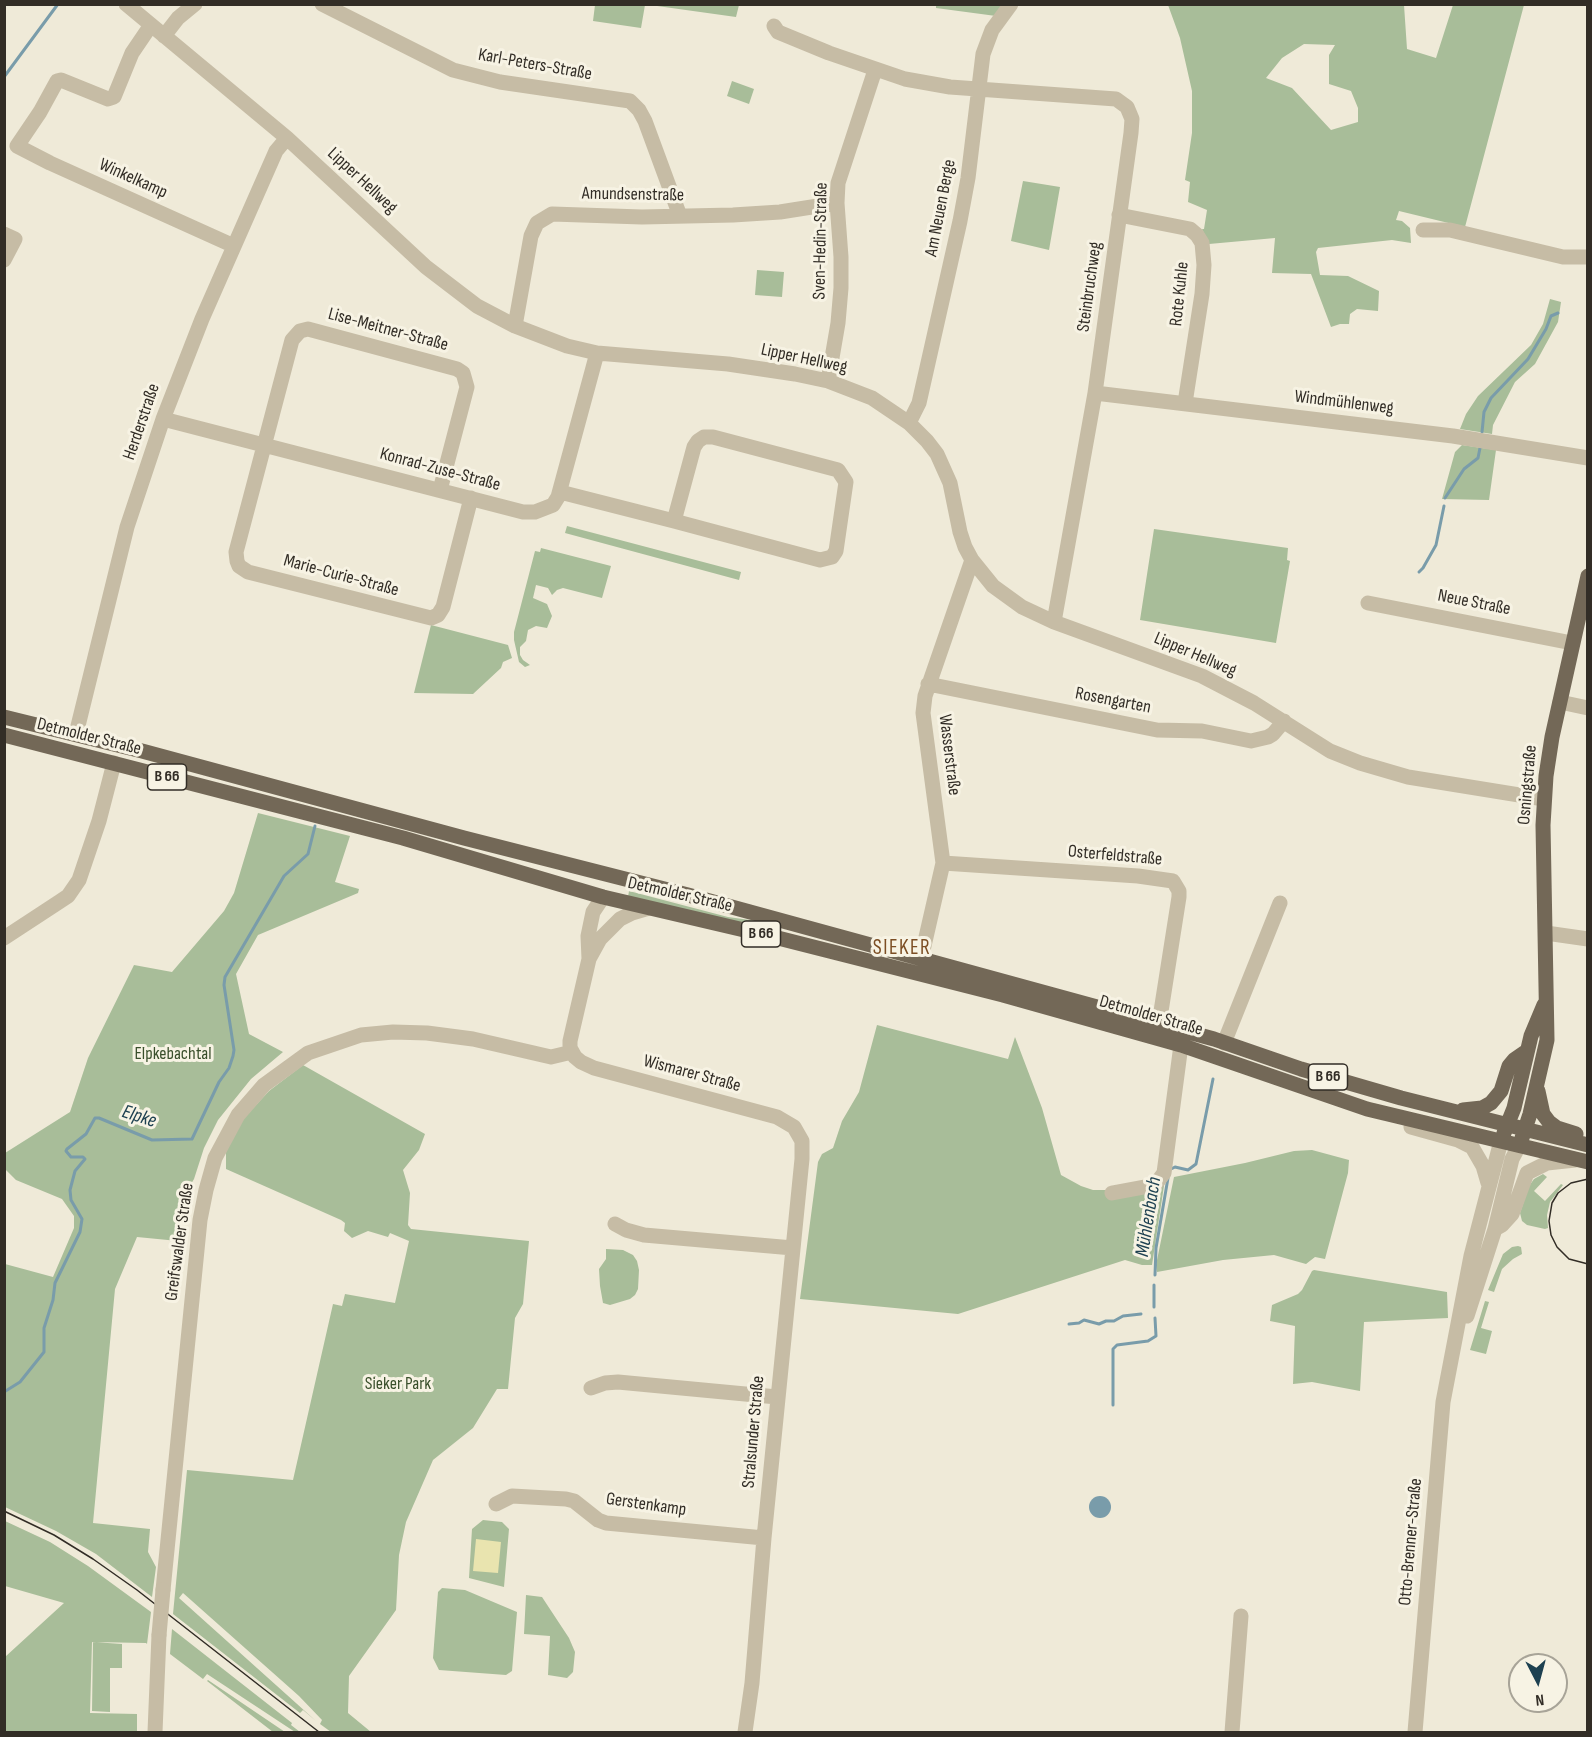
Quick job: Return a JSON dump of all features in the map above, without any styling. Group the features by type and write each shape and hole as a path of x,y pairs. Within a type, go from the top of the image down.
{"main road":[{"name":"Osningstraße","path":"1519,1146 1537,1085 1547,1040 1543,867 1544,799 1552,737 1587,580"},
{"name":"Detmolder Straße","path":"4,717 118,745 921,959 1159,1024 1301,1069 1587,1145"},
{"path":"71,752 76,734"},
{"name":"Detmolder Straße","path":"4,735 413,841 603,897 918,972 1181,1045 1367,1109 1582,1161"},
{"path":"114,763 118,745"},
{"path":"276,804 281,789"},
{"path":"603,897 610,875"},
{"name":"Osningstraße","path":"1501,1142 1508,1125 1531,1036 1546,1002"},
{"path":"1445,1109 1470,1110 1482,1108 1491,1103 1501,1092 1509,1066 1527,1051"},
{"path":"1537,1085 1543,1114 1549,1122 1557,1128 1587,1136"}],"street":[{"name":"Lipper Hellweg","path":"126,4 287,138 446,284 477,306 515,326 567,346 597,353 746,366 828,381 872,398 909,423 927,441 944,468 950,483 964,547 993,586 1022,607 1054,622 1202,676 1284,720 1330,751 1384,771 1544,799"},
{"path":"164,36 178,18 195,4"},
{"name":"Karl-Peters-Straße","path":"322,4 453,70 500,82 630,101 645,121 680,216"},
{"name":"Am Neuen Berge","path":"909,423 919,403 960,221 970,167 978,90 986,42 997,21 1011,4"},
{"name":"Winkelkamp","path":"151,24 132,53 114,97 108,99 61,80 57,81 40,112 10,142 50,163 234,246"},
{"name":"Steinbruchweg","path":"774,26 778,32 875,70 927,84 978,90 1069,94 1116,99 1127,107 1132,118 1131,133 1095,393 1054,622"},
{"name":"Sven-Hedin-Straße","path":"828,381 838,323 841,288 842,257 837,203 838,183 875,70"},
{"name":"Herderstraße","path":"76,734 127,527 163,419 194,338 234,246 276,151 287,138"},
{"name":"Amundsenstraße","path":"515,326 534,226 541,219 552,214 625,217 680,216 780,212 837,203"},
{"name":"Rote Kuhle","path":"1119,215 1190,229 1202,243 1204,266 1202,294 1185,403"},
{"path":"1423,231 1449,230 1563,257 1587,257"},
{"path":"4,234 15,238 4,260"},
{"name":"Lise-Meitner-Straße","path":"265,445 292,340 300,331 308,329 320,332 457,369 463,373 467,387 440,490"},
{"path":"597,353 560,492 827,560 836,551 846,482 838,470 712,437 704,437 694,447 674,521"},
{"name":"Windmühlenweg","path":"1095,393 1453,436 1587,458"},
{"name":"Konrad-Zuse-Straße","path":"163,419 529,513 542,511 552,505 560,492"},
{"name":"Marie-Curie-Straße","path":"265,445 236,552 239,566 248,572 427,619 441,612 471,498"},
{"name":"Wasserstraße","path":"921,959 944,863 923,713 928,684 972,560"},
{"name":"Neue Straße","path":"1368,603 1572,642"},
{"name":"Rosengarten","path":"928,684 1157,730 1202,731 1251,741 1274,734 1284,720"},
{"path":"1560,702 1587,708"},
{"path":"4,938 68,896 79,880 99,821 114,763"},
{"name":"Osterfeldstraße","path":"944,863 1138,876 1173,881 1179,891 1179,897 1159,1024"},
{"path":"572,1052 571,1034 589,959 600,939 605,915 603,897"},
{"path":"589,959 588,936 593,912 603,897"},
{"name":"Detmolder Straße","path":"1224,1043 1280,903"},
{"path":"600,939 625,915 649,908"},
{"path":"1546,933 1587,939"},
{"name":"Greifswalder Straße","path":"155,1732 159,1635 200,1220 215,1158 238,1115 264,1085 308,1053 361,1035 393,1032 427,1033 473,1039 551,1057 572,1052"},
{"path":"1112,1192 1155,1185 1164,1173 1181,1045"},
{"name":"Wismarer Straße","path":"572,1052 581,1062 594,1068 777,1117 788,1122 801,1135"},
{"path":"1367,1109 1393,1122 1458,1140 1472,1147 1483,1166 1488,1187"},
{"name":"Stralsunder Straße","path":"745,1732 753,1683 777,1397 803,1150 801,1135"},
{"name":"Otto-Brenner-Straße","path":"1415,1732 1441,1417 1471,1256 1501,1142"},
{"name":"Otto-Brenner-Straße","path":"1453,1356 1495,1229 1512,1159 1519,1146"},
{"name":"B 66","path":"1495,1229 1512,1214 1527,1173 1547,1163 1582,1161"},
{"path":"615,1224 644,1235 793,1248"},
{"path":"591,1388 605,1383 618,1382 777,1397"},
{"name":"Gerstenkamp","path":"496,1504 512,1496 566,1499 574,1501 598,1520 606,1523 764,1538"},
{"path":"1232,1732 1241,1616"}],"green space":[{"path":"739,4 736,17 650,5"},
{"path":"595,5 645,5 641,28 593,21"},
{"path":"936,5 1007,5 996,16 936,8"},
{"path":"1168,5 1404,5 1407,49 1436,58 1453,5 1524,5 1465,227 1399,211 1396,220 1402,221 1410,228 1411,243 1392,240 1318,248 1316,252 1320,275 1348,276 1379,291 1378,311 1357,309 1350,314 1349,324 1331,327 1311,274 1272,273 1275,238 1209,244 1202,229 1204,229 1207,210 1188,202 1190,182 1185,180 1192,133 1192,91 1180,38","holes":["1304,44 1335,45 1329,55 1329,84 1351,91 1358,108 1358,122 1331,130 1292,88 1266,78 1282,58"]},
{"path":"732,81 754,89 749,104 727,96"},
{"path":"1023,181 1060,187 1049,250 1011,241"},
{"path":"757,270 784,272 782,297 755,295"},
{"path":"1550,299 1561,302 1558,322 1535,364 1515,382 1493,425 1492,434 1460,429 1466,414 1478,396 1531,345 1543,324"},
{"path":"1462,445 1496,450 1489,500 1442,499 1455,452"},
{"path":"567,526 741,572 739,580 565,533"},
{"path":"1154,529 1288,548 1287,560 1290,561 1276,643 1140,620"},
{"path":"541,548 611,566 602,598 563,588 552,595 548,588 536,585 533,598 547,604 552,616 547,628 536,626 528,630 526,641 520,647 520,655 530,665 525,667 519,662 514,632 535,551 540,552"},
{"path":"431,625 508,645 512,658 503,662 501,668 473,694 414,693"},
{"name":"Elpkebachtal","path":"258,813 350,836 335,882 359,889 358,893 258,935 236,974 249,1034 283,1052 251,1079 218,1120 204,1148 194,1179 185,1194 178,1241 137,1237 115,1289 93,1523 150,1529 148,1552 156,1567 152,1597 96,1554 56,1531 5,1507 5,1264 53,1277 74,1228 74,1216 62,1199 16,1180 5,1169 5,1153 70,1112 88,1058 134,965 172,972 224,911 234,893"},
{"path":"629,891 728,917 764,922 766,929 628,897"},
{"path":"877,1025 1008,1059 1015,1037 1042,1108 1061,1175 1093,1190 1112,1190 1165,1179 1152,1265 1142,1265 1125,1260 958,1314 800,1299 818,1162 822,1154 833,1148 842,1121 859,1092"},
{"name":"Sieker Park","path":"303,1065 425,1134 419,1150 403,1170 410,1193 408,1225 411,1229 529,1241 523,1304 515,1318 508,1389 497,1389 473,1428 433,1460 406,1522 399,1555 396,1610 349,1676 348,1713 371,1732 331,1732 320,1724 322,1720 299,1696 183,1593 179,1598 316,1721 303,1710 300,1713 173,1614 187,1470 293,1480 333,1304 342,1306 345,1294 395,1303 409,1241 390,1233 388,1237 368,1231 352,1238 344,1231 345,1223 341,1220 226,1169 226,1149 244,1118 269,1091"},
{"path":"1312,1150 1349,1160 1348,1173 1325,1259 1315,1257 1306,1264 1274,1255 1223,1260 1157,1272 1156,1265 1174,1177 1294,1151"},
{"path":"1543,1174 1547,1177 1534,1191 1545,1201 1561,1184 1563,1185 1550,1202 1547,1215 1548,1228 1545,1229 1527,1225 1522,1221 1520,1213 1529,1186 1534,1179"},
{"path":"1512,1247 1521,1247 1522,1254 1502,1269 1494,1292 1488,1290 1503,1254"},
{"path":"606,1249 623,1250 633,1255 639,1270 638,1289 635,1295 630,1299 610,1305 603,1303 600,1286 599,1269 606,1259"},
{"path":"1314,1270 1447,1292 1448,1318 1364,1322 1360,1391 1312,1382 1293,1384 1295,1326 1270,1321 1272,1305 1298,1294"},
{"path":"1485,1301 1489,1302 1481,1328 1492,1331 1486,1354 1470,1350"},
{"path":"483,1520 502,1522 509,1529 504,1587 469,1578 472,1529"},
{"path":"5,1521 50,1542 88,1566 151,1612 147,1644 92,1642 90,1713 137,1714 137,1732 5,1732 5,1657 64,1603 5,1586"},
{"path":"442,1588 465,1590 517,1612 512,1671 506,1675 439,1670 433,1658 438,1592"},
{"path":"526,1595 542,1597 569,1638 575,1652 573,1672 567,1678 548,1675 550,1636 524,1634"},
{"path":"172,1629 292,1723 291,1725 300,1732 295,1732 207,1674 203,1679 170,1654"},
{"path":"93,1642 122,1644 122,1668 110,1668 110,1712 92,1711"},
{"path":"208,1680 285,1732 273,1732"}],"sand":[{"path":"476,1539 501,1542 498,1573 473,1571"}],"water":[{"path":"1100,1496 1108,1499 1111,1507 1108,1515 1100,1518 1092,1515 1089,1507 1092,1499"}],"waterway":[{"path":"4,77 58,4"},
{"name":"Mühlenbach","path":"1482,432 1484,412 1491,398 1528,359 1551,316 1558,313"},
{"name":"Mühlenbach","path":"1445,498 1464,469 1478,458 1480,448"},
{"name":"Mühlenbach","path":"1419,572 1436,545 1444,506"},
{"name":"Elpke","path":"4,1392 20,1382 44,1352 44,1328 53,1300 55,1283 80,1232 82,1219 71,1200 70,1190 75,1171 85,1159 71,1157 67,1149 86,1134 95,1118 152,1140 192,1139 233,1056 224,985 225,977 284,876 308,854 315,826"},
{"name":"Mühlenbach","path":"1171,1169 1175,1167 1188,1170 1196,1164 1213,1079"},
{"name":"Mühlenbach","path":"1155,1275 1156,1248 1168,1178"},
{"name":"Mühlenbach","path":"1154,1285 1154,1307"},
{"name":"Mühlenbach","path":"1069,1324 1084,1320 1099,1324 1114,1321 1123,1316 1141,1314"},
{"name":"Mühlenbach","path":"1113,1405 1113,1349 1117,1345 1148,1341 1156,1336 1155,1318"}],"tram line":[{"path":"1588,1179 1571,1183 1558,1193 1552,1203 1549,1221 1551,1235 1557,1247 1569,1259 1588,1264"},
{"path":"4,1511 54,1535 93,1559 137,1590 319,1732"}],"district":[{"name":"SIEKER","path":"902,949"}]}
